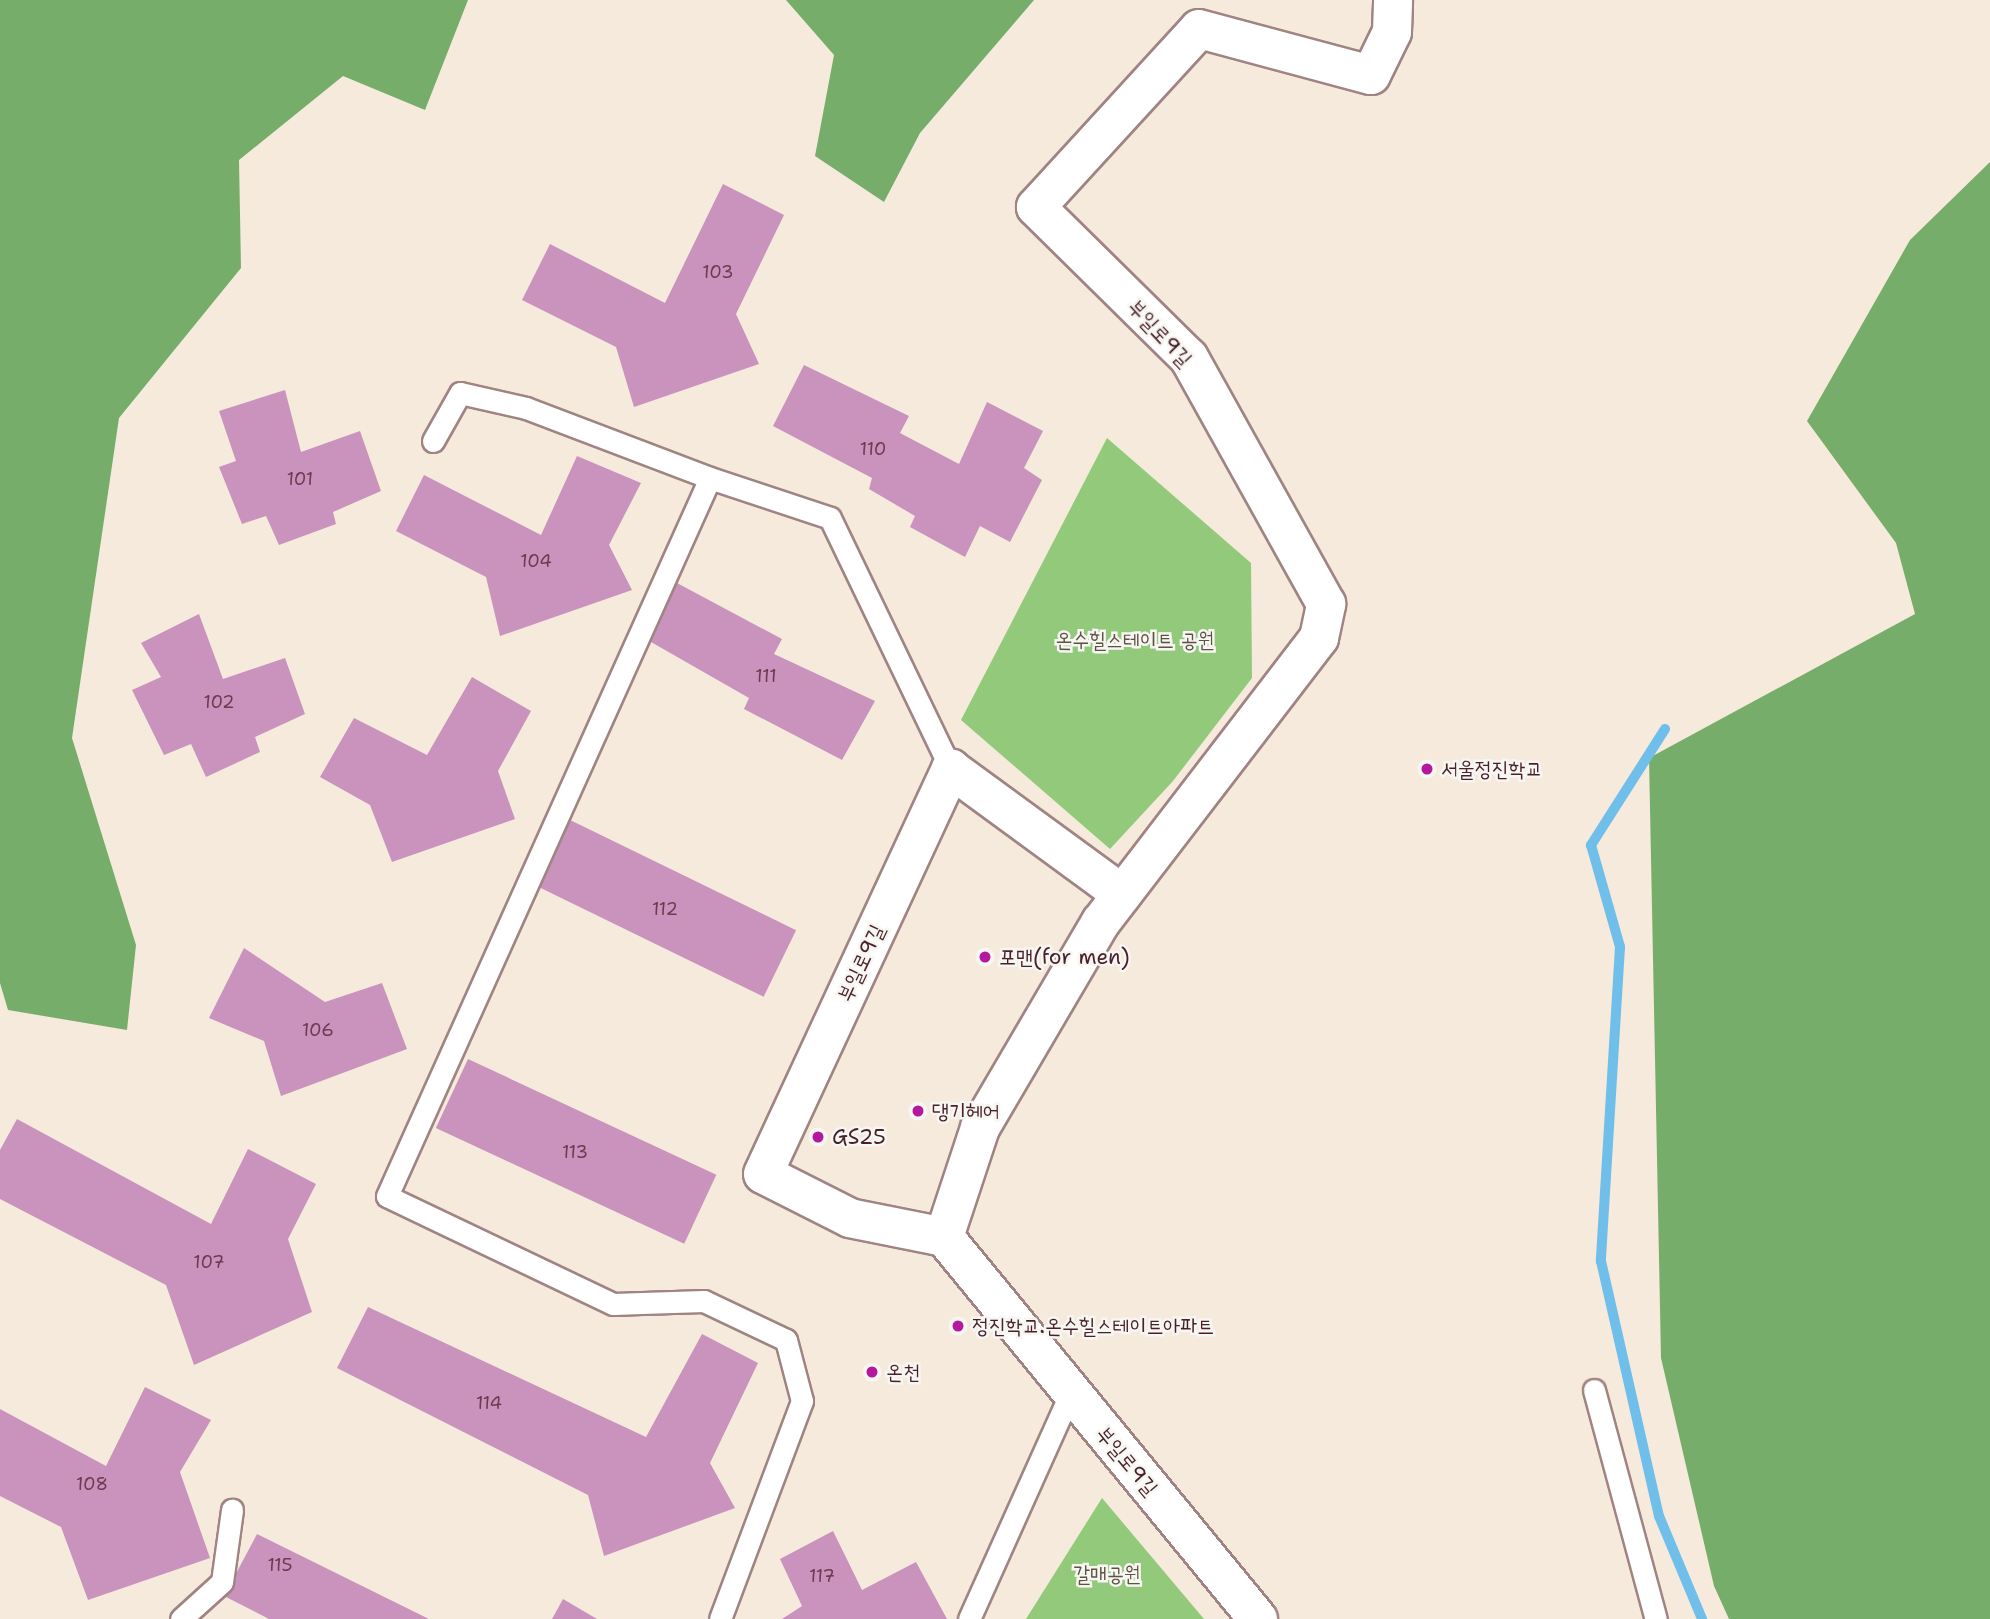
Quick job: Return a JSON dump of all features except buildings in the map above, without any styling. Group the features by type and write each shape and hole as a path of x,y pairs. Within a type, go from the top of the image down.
{"street":[{"name":"부일로9길","path":"944,1237 980,1129 1101,922 1319,638 1326,604 1189,358 1036,207 1199,29 1371,75 1392,32 1393,0"},
{"name":"부일로9길","path":"951,769 763,1174 850,1218 944,1237 1258,1619"},
{"path":"951,769 1122,894"}],"lane":[{"path":"433,441 460,393 526,408 710,478 830,518 951,769"},
{"path":"710,478 387,1196 613,1304 704,1300 786,1340 802,1401 720,1619"},
{"path":"1594,1390 1656,1619"},
{"path":"969,1619 1070,1392"},
{"path":"181,1619 222,1582 232,1510"}],"green space":[{"path":"0,0 468,0 425,110 343,76 239,160 241,268 119,418 72,738 136,945 127,1030 8,1010 0,983"},
{"path":"786,0 1034,0 920,133 884,202 815,156 834,55"},
{"path":"1990,162 1990,1619 1729,1619 1714,1586 1661,1358 1649,758 1915,614 1896,543 1807,421 1910,240"},
{"name":"온수힐스테이트 공원","path":"1107,438 1251,563 1252,678 1173,781 1110,849 961,720"},
{"name":"갈매공원","path":"1102,1498 1204,1619 1026,1619"}],"waterway":[{"path":"1665,729 1591,845 1620,947 1601,1261 1659,1516 1702,1619"}],"place":[{"name":"서울정진학교","path":"1427,769"},
{"name":"포맨(for men)","path":"985,957"},
{"name":"댕기헤어","path":"918,1111"},
{"name":"GS25","path":"818,1137"},
{"name":"정진학교.온수힐스테이트아파트","path":"958,1326"},
{"name":"온천","path":"872,1372"}]}
